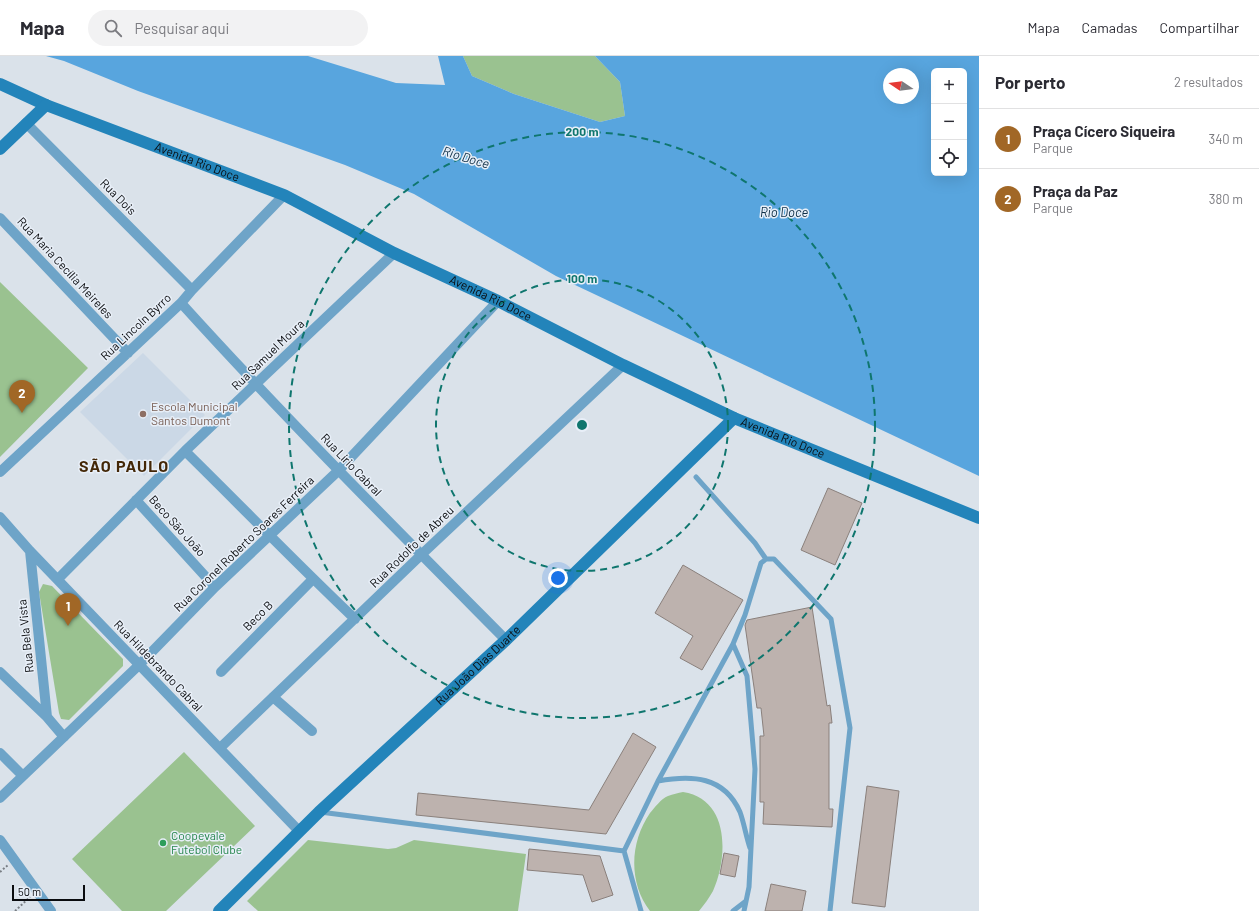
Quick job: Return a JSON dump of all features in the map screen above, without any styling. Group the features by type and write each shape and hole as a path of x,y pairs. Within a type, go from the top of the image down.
{"street":[{"name":"Avenida Rio Doce","path":"0,84 46,105 284,195 394,253 498,301 623,365 734,418 979,518"},
{"path":"0,149 46,105"},
{"name":"Rua Dois","path":"26,123 192,290"},
{"name":"Rua Lincoln Byrro","path":"0,472 181,303 284,195"},
{"name":"Rua Maria Cecília Meireles","path":"0,218 128,353"},
{"name":"Rua Samuel Moura","path":"58,579 185,451 394,253"},
{"name":"Rua Coronel Roberto Soares Ferreira","path":"0,798 139,665 215,587 338,471 498,301"},
{"name":"Rua Lírio Cabral","path":"181,303 255,385 506,640"},
{"name":"Rua Rodolfo de Abreu","path":"220,748 421,555 623,365"},
{"name":"Rua João Dias Duarte","path":"219,911 319,812 506,640 734,418"},
{"path":"185,451 355,619"},
{"name":"Beco São João","path":"136,500 215,587"},
{"name":"Rua Hildebrando Cabral","path":"0,516 30,551 299,831"},
{"name":"Rua Bela Vista","path":"30,551 47,717"},
{"name":"Beco B","path":"221,672 313,579"},
{"path":"0,672 47,717 64,737"},
{"path":"273,697 312,731"},
{"path":"0,752 24,776"},
{"path":"0,840 51,911"}],"lane":[{"path":"696,477 756,543 766,559"},
{"path":"641,911 624,851 658,781 733,644 745,615 761,563 766,559 774,559 832,619 850,728 830,911"},
{"path":"733,644 747,676 755,769 750,887 744,911"},
{"path":"658,781 678,778 704,780 725,790 740,812 751,853"},
{"path":"319,812 624,851"},
{"path":"733,911 746,901"}],"path":[{"path":"15,911 36,890"}],"shaded area":[{"name":"Escola Municipal Santos Dumont","path":"143,353 205,415 144,476 80,412"}],"green space":[{"path":"463,56 595,56 620,82 625,116 600,122 514,94 472,76"},
{"path":"0,282 88,368 0,457"},
{"path":"43,584 52,586 123,659 123,666 69,720 61,719 59,713 39,592"},
{"name":"Coopevale Futebol Clube","path":"184,752 255,826 166,911 122,911 72,859"},
{"path":"683,792 698,797 710,806 717,818 721,832 722,847 718,878 713,891 699,911 650,911 638,888 635,875 635,849 638,836 643,824 658,803 668,796"},
{"path":"308,840 388,849 396,848 414,840 526,854 518,911 258,911 247,901"}],"water":[{"name":"Rio Doce","path":"46,56 308,56 396,83 445,85 438,56 463,56 472,76 514,94 600,122 625,116 620,82 595,56 979,56 979,476 556,276 414,194 345,165 138,91 64,61"}],"building":[{"path":"828,488 862,503 835,565 801,550"},
{"path":"683,565 743,600 702,670 680,658 693,636 655,613"},
{"path":"812,607 827,706 830,705 832,723 829,723 829,809 833,809 832,827 763,824 764,802 760,802 760,736 764,736 761,708 757,708 745,625 747,620"},
{"path":"633,733 656,747 606,834 416,815 418,793 589,810"},
{"path":"867,786 899,791 885,907 852,903"},
{"path":"529,849 600,856 613,895 592,902 583,875 527,870"},
{"path":"724,853 739,856 735,877 720,874"},
{"path":"771,884 806,891 802,911 765,911"}],"place":[{"name":"Praça da Paz","path":"22,413"},
{"name":"Escola Municipal Santos Dumont","path":"143,414"},
{"name":"Praça Cícero Siqueira","path":"68,626"},
{"name":"Coopevale Futebol Clube","path":"163,843"}],"district":[{"name":"SÃO PAULO","path":"124,466"}]}
